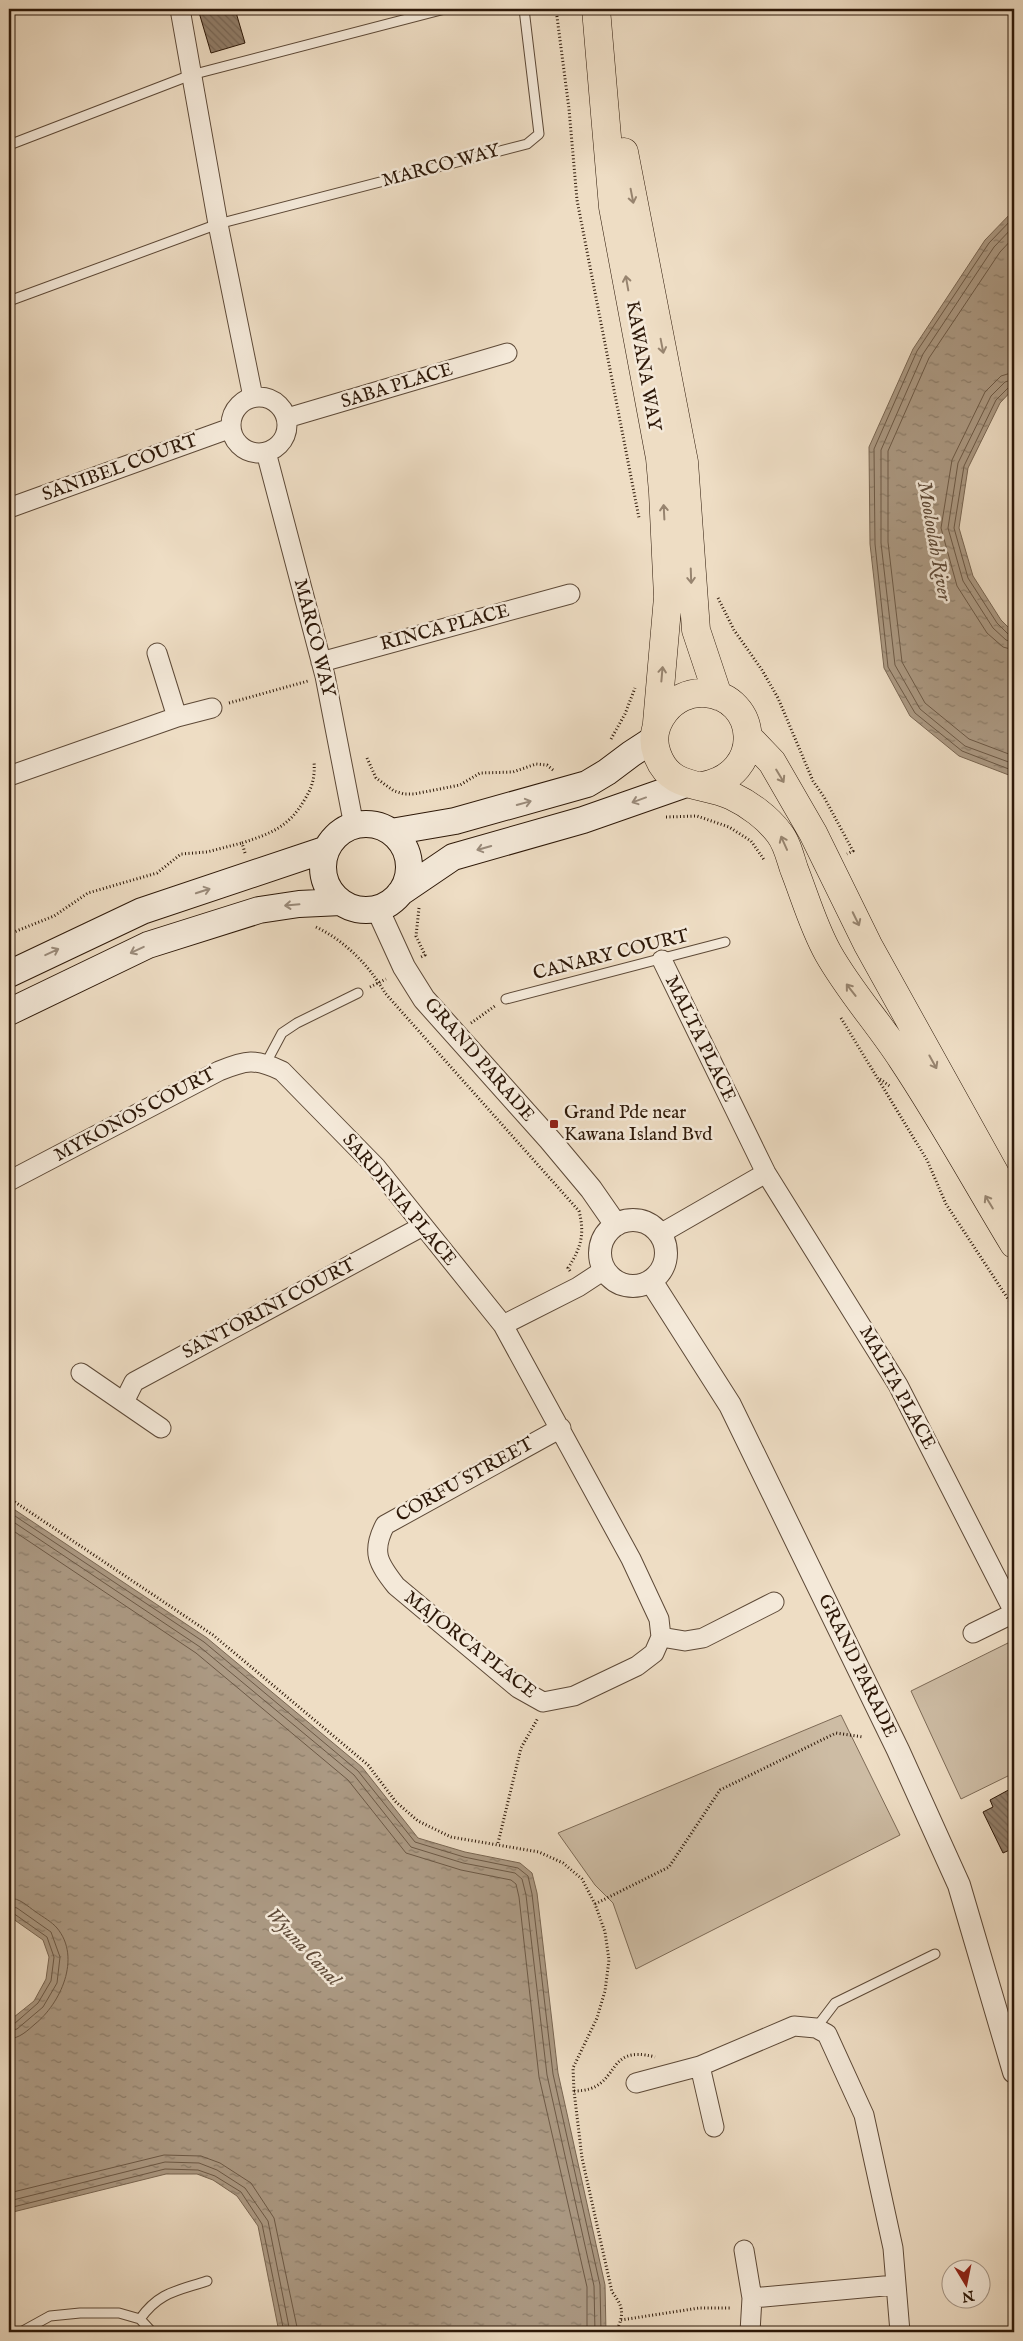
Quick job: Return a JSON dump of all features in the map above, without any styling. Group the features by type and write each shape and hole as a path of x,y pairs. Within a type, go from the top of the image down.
{"main road":[{"name":"KAWANA WAY","path":"596,10 684,462 696,630 718,696"},
{"name":"KAWANA WAY","path":"596,10 613,207 660,458 664,492 668,597 656,731"},
{"path":"1014,1208 868,945 814,833 772,762 749,738 741,715 731,703 718,696 704,693 689,694 676,700 665,710 656,731 656,753 662,765 671,775 694,785 732,796 762,815 780,834 820,939 846,985 903,1060 1014,1244"},
{"path":"391,832 454,821 587,784 608,772 656,731"},
{"path":"411,898 407,879 409,865 403,847 391,832 379,826 366,824 354,826 333,839 326,849 322,865 324,880 331,893 341,902 362,910 377,908 390,902 411,898 453,857 583,820 694,785 716,784 728,778 738,769 744,757 749,738"},
{"path":"9,974 142,911 326,849"},
{"path":"9,1012 148,945 259,910 299,904 341,902"}],"street":[{"path":"180,9 218,224 253,397"},
{"name":"SABA PLACE","path":"287,418 507,353"},
{"path":"262,396 278,404 287,418 285,436 281,443 266,452 247,451 233,438 230,428 231,420 238,405 253,397 262,396"},
{"name":"SANIBEL COURT","path":"9,508 230,428"},
{"name":"MARCO WAY","path":"266,452 323,669 354,826"},
{"name":"RINCA PLACE","path":"323,669 570,594"},
{"path":"157,652 176,716"},
{"path":"9,776 176,716 212,708"},
{"name":"GRAND PARADE","path":"377,908 404,967 424,999 550,1140 591,1189 616,1225"},
{"name":"MALTA PLACE","path":"662,960 766,1172 898,1385 1014,1612"},
{"name":"MYKONOS COURT","path":"9,1181 219,1071 243,1061 266,1063"},
{"name":"SARDINIA PLACE","path":"266,1063 282,1071 376,1167 503,1325 561,1428 648,1593 659,1619 661,1637"},
{"path":"660,1234 766,1172"},
{"path":"625,1221 644,1222 660,1234 666,1251 666,1260 663,1268 651,1281 641,1285 630,1286 620,1284 604,1270 600,1250 608,1232 616,1225 625,1221"},
{"name":"SANTORINI COURT","path":"124,1402 134,1382 423,1226"},
{"path":"503,1325 578,1287 604,1270"},
{"name":"GRAND PARADE","path":"651,1281 730,1405 898,1750 959,1885 1014,2072"},
{"path":"81,1373 161,1428"},
{"name":"CORFU STREET","path":"377,1540 385,1525 400,1515 561,1428"},
{"name":"MAJORCA PLACE","path":"377,1540 380,1565 396,1586 518,1688 543,1702 574,1696 637,1666 654,1653 661,1637"},
{"path":"661,1637 685,1641 703,1638 774,1602"},
{"path":"973,1632 1014,1612"},
{"path":"636,2083 700,2066 794,2026 816,2028 828,2034 864,2115 894,2248 895,2284 900,2332"},
{"path":"700,2066 714,2127"},
{"path":"744,2250 752,2298 750,2332"},
{"path":"752,2298 895,2284"}],"lane":[{"path":"9,145 191,75 445,9"},
{"name":"MARCO WAY","path":"218,224 527,144 540,134 524,9"},
{"path":"9,301 218,224"},
{"name":"CANARY COURT","path":"506,999 662,960 725,942"},
{"path":"266,1063 282,1033 296,1023 358,993"},
{"path":"816,2028 835,2003 935,1954"},
{"path":"140,2319 150,2305 161,2296 207,2281"},
{"path":"21,2332 50,2316 80,2312 119,2313 140,2319 152,2332"}],"path":[{"path":"556,9 569,109 577,200 640,525"},
{"path":"212,708 323,669"},
{"path":"607,744 616,733 636,687"},
{"path":"367,758 376,778 394,791 404,794 453,787 480,773 513,772 536,764 547,765 553,770 562,767"},
{"path":"9,934 54,916 88,893 153,875 181,854 207,852 242,843 276,830 290,821 310,792 315,776 314,761"},
{"path":"659,818 679,815 697,816 729,827 751,841 768,866"},
{"path":"242,843 246,856"},
{"path":"380,983 425,955 416,936 417,912 411,898"},
{"path":"313,925 336,936 358,957 380,983 385,993 578,1211 583,1229 575,1258 568,1268 578,1287"},
{"path":"454,1034 506,999"},
{"path":"838,1013 927,1160 946,1204 1014,1308"},
{"path":"9,1498 213,1635 368,1765 396,1802 418,1821 451,1837 498,1843 539,1852 562,1863 582,1879 596,1904 605,1932 609,1960 606,1991 597,2018 573,2068 574,2090 582,2158 612,2292 620,2303 621,2320 616,2332"},
{"path":"498,1843 521,1748 542,1711 543,1702"},
{"path":"596,1904 669,1867 720,1790 836,1733 863,1737"},
{"path":"621,2320 699,2308 738,2308 752,2298"}],"shaded area":[{"path":"1014,1640 1014,1773 961,1799 911,1691"},
{"path":"841,1715 900,1835 636,1969 613,1903 595,1885 558,1833"}],"water":[{"name":"Mooloolah River","path":"1014,210 1014,388 1000,403 968,468 959,528 973,576 1001,620 1014,633 1014,777 959,756 910,716 884,668 870,544 869,447 913,349 985,240"},
{"name":"Wyuna Canal","path":"9,1506 207,1638 362,1767 418,1838 465,1852 520,1863 532,1873 537,1893 558,2073 605,2285 606,2332 279,2332 258,2226 237,2196 213,2180 197,2174 166,2174 9,2213 9,2021 34,2001 46,1979 49,1957 43,1940 9,1916"}],"building":[{"path":"198,9 235,9 245,43 211,53"},
{"path":"1014,1787 1014,1848 1003,1853 983,1812 993,1807 990,1800"}],"place":[{"name":"Grand Pde near Kawana Island Bvd","path":"554,1124"}]}
